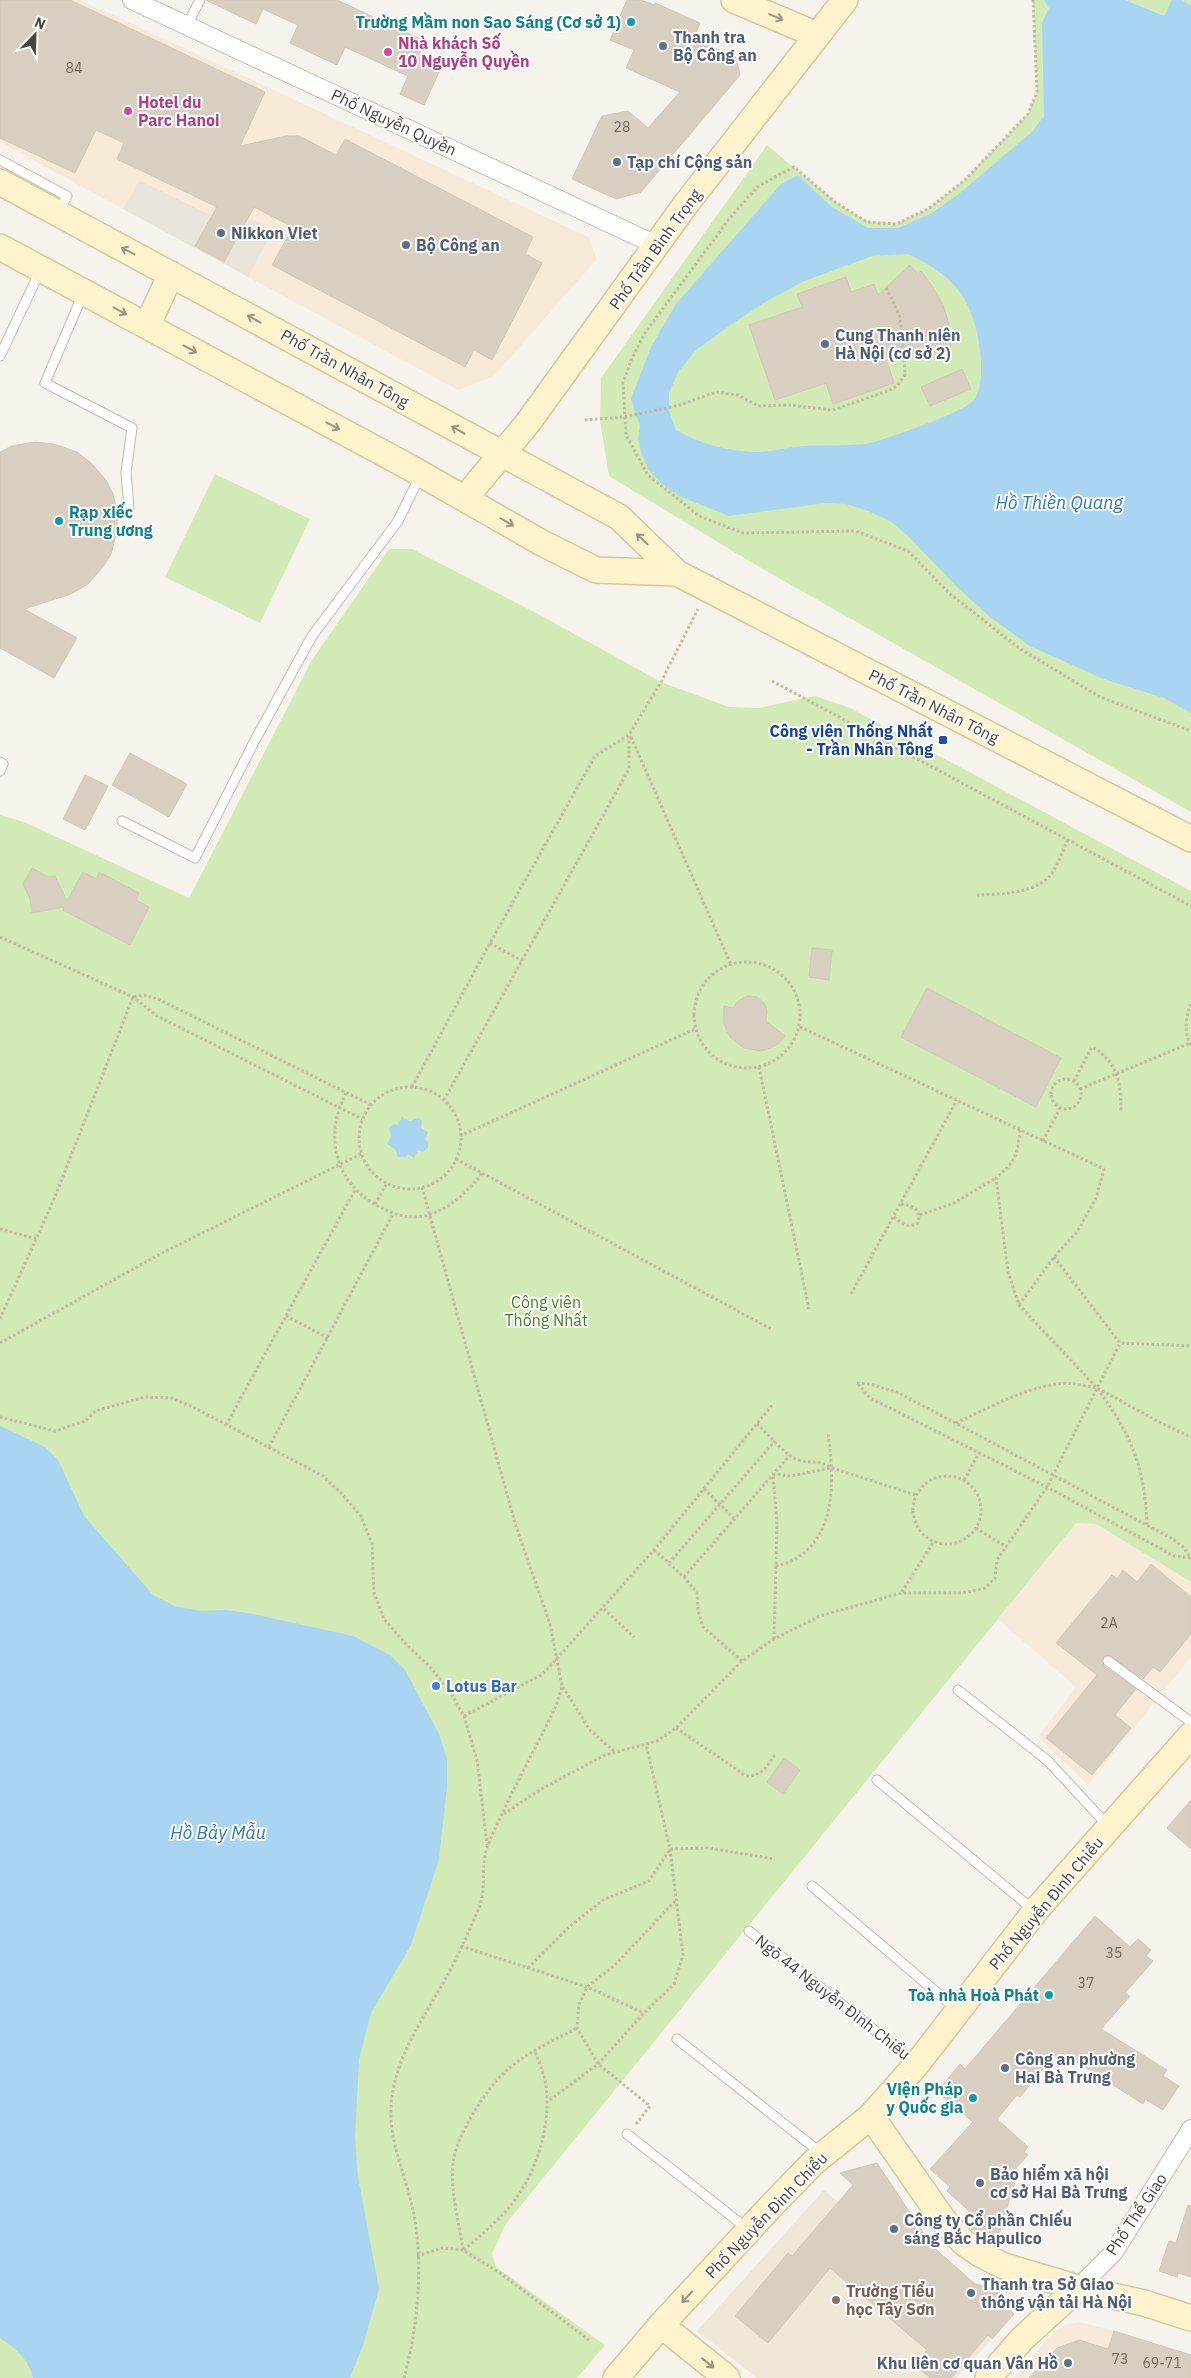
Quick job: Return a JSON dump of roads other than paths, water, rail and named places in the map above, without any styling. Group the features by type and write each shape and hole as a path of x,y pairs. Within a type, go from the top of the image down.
{"street":[{"name":"Phố Nguyễn Quyền","path":"132,0 656,245"},
{"path":"734,0 817,35"},
{"name":"Phố Trần Bình Trọng","path":"464,498 527,424 656,245 845,0"},
{"name":"Phố Trần Nhân Tông","path":"0,182 619,517 677,573 1191,839"},
{"name":"Phố Trần Nhân Tông","path":"0,246 596,570 677,573"},
{"path":"147,326 171,274"},
{"name":"Phố Nguyễn Đình Chiểu","path":"616,2378 661,2325 749,2230 823,2155 871,2116 917,2064 1037,1909 1191,1735"},
{"path":"871,2116 944,2221 963,2242 980,2254 1004,2266 1078,2288 1144,2303 1191,2318"},
{"name":"Phố Thể Giao","path":"988,2378 1022,2339 1114,2252 1191,2129"},
{"path":"661,2325 727,2378"}],"lane":[{"path":"188,25 200,0"},
{"path":"0,160 67,196 58,213"},
{"path":"0,356 41,269"},
{"path":"84,292 45,383 132,428 126,472 128,509"},
{"path":"122,821 195,858 255,740 312,636 398,521 422,474"},
{"path":"1108,1660 1191,1722"},
{"path":"958,1690 1048,1761 1109,1827"},
{"path":"877,1780 1025,1903 1037,1909"},
{"path":"812,1886 958,2011"},
{"name":"Ngõ 44 Nguyễn Đình Chiểu","path":"749,1931 917,2064"},
{"path":"677,2039 823,2155"},
{"path":"627,2134 749,2230"}],"water":[{"name":"Hồ Thiền Quang","path":"1044,0 1125,0 1164,16 1172,0 1182,0 1191,6 1191,713 1164,698 1101,678 1030,646 990,617 958,588 907,535 890,521 866,510 846,504 826,503 729,516 679,496 661,483 649,470 642,455 638,439 640,426 631,399 651,347 676,304 781,184 798,175 832,207 868,228 898,228 932,213 960,193 1032,132 1044,116 1042,23 1049,8","holes":["908,254 934,268 953,284 961,294 973,318 980,349 981,377 974,400 968,405 922,425 865,444 805,446 752,452 712,446 676,430 669,411 669,393 678,372 695,351 729,326 765,302 802,282 872,256"]},
{"path":"402,1117 410,1121 418,1118 422,1121 421,1128 428,1132 425,1139 428,1142 428,1148 423,1152 418,1150 414,1158 408,1154 405,1157 398,1157 395,1149 387,1144 391,1137 389,1128 394,1124 398,1125"},
{"name":"Hồ Bảy Mẫu","path":"0,1426 45,1447 58,1460 84,1516 153,1595 175,1606 201,1611 226,1610 248,1613 353,1636 390,1655 405,1670 439,1734 447,1759 447,1787 439,1859 411,1945 371,2013 359,2059 355,2138 358,2177 379,2289 363,2345 350,2378 33,2378 29,2365 25,2360 16,2350 0,2338"}],"place":[{"name":"Trường Mầm non Sao Sáng (Cơ sở 1)","path":"631,22"},
{"name":"Thanh tra Bộ Công an","path":"663,46"},
{"name":"Nhà khách Số 10 Nguyễn Quyền","path":"388,52"},
{"name":"Hotel du Parc Hanoi","path":"128,111"},
{"name":"Tạp chí Cộng sản","path":"617,162"},
{"name":"Nikkon Viet","path":"221,233"},
{"name":"Bộ Công an","path":"406,245"},
{"name":"Cung Thanh niên Hà Nội (cơ sở 2)","path":"825,344"},
{"name":"Rạp xiếc Trung ương","path":"59,521"},
{"name":"Công viên Thống Nhất - Trần Nhân Tông","path":"943,740"},
{"name":"Lotus Bar","path":"436,1686"},
{"name":"Toà nhà Hoà Phát","path":"1049,1995"},
{"name":"Công an phường Hai Bà Trưng","path":"1005,2068"},
{"name":"Viện Pháp y Quốc gia","path":"973,2098"},
{"name":"Bảo hiểm xã hội cơ sở Hai Bà Trưng","path":"980,2183"},
{"name":"Công ty Cổ phần Chiếu sáng Bắc Hapulico","path":"894,2229"},
{"name":"Thanh tra Sở Giao thông vận tải Hà Nội","path":"971,2293"},
{"name":"Trường Tiểu học Tây Sơn","path":"836,2300"},
{"name":"Khu liên cơ quan Vân Hồ","path":"1068,2363"}],"park label":[{"name":"Công viên Thống Nhất","path":"546,1311"}]}
